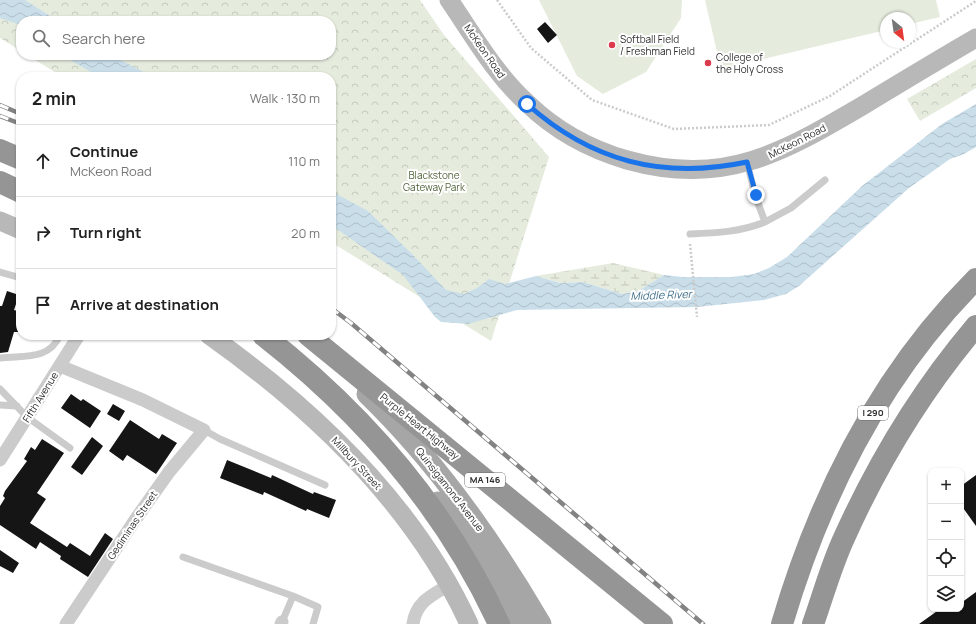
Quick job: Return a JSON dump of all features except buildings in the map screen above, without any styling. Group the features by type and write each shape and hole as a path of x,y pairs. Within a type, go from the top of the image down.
{"highway":[{"path":"0,150 16,157"},
{"path":"0,182 16,190"},
{"name":"I 290","path":"782,624 800,567 834,482 870,417 918,347 939,320 976,279"},
{"name":"I 290","path":"813,624 843,540 882,459 905,421 929,386 976,326"},
{"path":"269,340 329,390 367,427 404,471 463,557 499,624"},
{"name":"Purple Heart Highway","path":"313,340 662,624"}],"main road":[{"name":"McKeon Road","path":"449,0 507,83 537,113 571,138 610,156 638,163 669,168 715,169 747,162 776,153 806,138 976,38"},
{"path":"0,221 16,228"},
{"name":"Millbury Street","path":"216,340 266,378 344,447 391,500 432,557 449,584 469,624"},
{"name":"Quinsigamond Avenue","path":"312,340 386,412 434,465 491,544 541,624"},
{"name":"Quinsigamond Avenue","path":"404,471 432,494 450,516 487,570 520,624"}],"street":[{"name":"Fifth Avenue","path":"0,460 76,340"},
{"path":"60,366 143,400 204,430"},
{"name":"Gediminas Street","path":"66,624 135,520 169,472 204,430"},
{"path":"413,624 414,616 420,605 428,597 449,584"}],"lane":[{"path":"747,162 765,222"},
{"path":"690,234 724,233 749,228 765,222 791,208 826,180"},
{"path":"0,272 16,277"},
{"path":"0,358 39,356 51,349 57,340"},
{"path":"0,389 27,417 70,448"},
{"path":"0,405 17,406"},
{"path":"204,430 220,439 325,485"},
{"path":"183,557 293,596 318,607 313,624"},
{"path":"281,623 293,596"}],"path":[{"path":"497,0 531,48 592,100 674,130 769,125 830,96 976,1"},
{"path":"690,234 697,317"}],"green space":[{"name":"Blackstone Gateway Park","path":"0,0 420,0 444,35 549,157 491,341 336,245 336,72 55,72 35,60 336,60 336,16 16,16 16,48 0,38"},
{"name":"Softball Field / Freshman Field","path":"539,0 682,0 681,18 646,72 603,94 577,76"},
{"path":"705,0 936,0 940,17 916,23 916,12 880,12 880,31 721,69"},
{"path":"976,59 976,88 920,121 907,99"},
{"path":"613,263 664,275 638,291 622,294 583,282 560,283 536,276"}],"water":[{"path":"0,0 25,0 50,16 16,16 16,23 0,18"},
{"path":"70,60 121,60 143,72 91,72"},
{"name":"Middle River","path":"976,104 976,147 964,154 950,159 909,188 799,286 786,294 764,300 697,307 517,310 468,324 441,322 435,317 403,275 336,228 336,194 368,211 446,290 464,294 477,288 489,279 505,284 536,276 560,283 583,282 622,294 638,291 664,275 683,277 732,277 754,274 769,268 787,257 862,186 942,124"}],"railway":[{"path":"0,105 16,112"},
{"path":"0,116 16,122"},
{"path":"336,312 703,624"}],"place":[{"name":"Softball Field / Freshman Field","path":"612,45"},
{"name":"College of the Holy Cross","path":"708,63"}],"route":[{"path":"527,104 548,122 571,138 610,156 638,163 684,170 715,169 747,162 748,171 756,195"}]}
